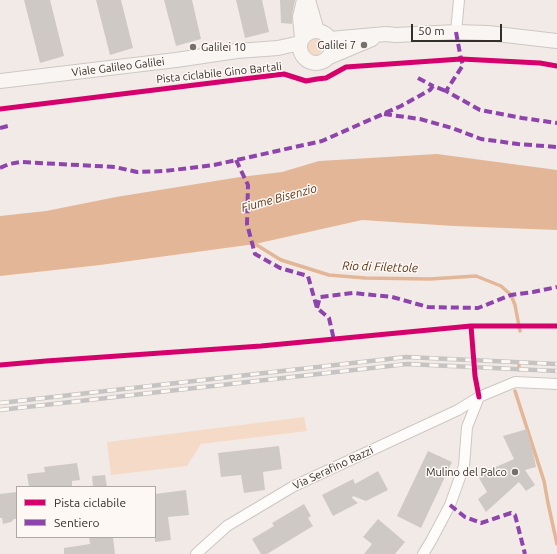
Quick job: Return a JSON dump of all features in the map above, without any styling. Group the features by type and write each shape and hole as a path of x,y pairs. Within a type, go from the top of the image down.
{"main road":[{"path":"302,46 300,17 304,0"},
{"path":"308,0 317,31"},
{"path":"302,46 306,34 317,31 322,32 330,39 332,43 332,53 329,57"},
{"name":"Viale Galileo Galilei","path":"330,39 386,34 456,32 488,33 557,41"},
{"name":"Viale Galileo Galilei","path":"0,81 176,60 237,51 302,46 306,61 316,64 326,61 329,57 386,34"}],"street":[{"path":"456,32 460,0"},
{"name":"Via Serafino Razzi","path":"196,554 227,526 294,486 458,410 479,398 515,382 557,384"},
{"path":"423,554 450,505 464,466 467,427 479,398"},
{"path":"458,410 467,427"}],"shaded area":[{"path":"310,38 318,38 323,43 321,54 318,56 310,56 305,51 305,43"},
{"path":"304,417 307,431 201,444 187,466 111,475 107,442"}],"water":[{"name":"Fiume Bisenzio","path":"437,154 557,170 557,230 454,226 362,220 255,244 100,265 0,276 0,216 46,211 116,197 240,177 282,172 319,161"}],"building":[{"path":"24,0 50,0 64,56 40,63"},
{"path":"96,0 121,0 133,48 110,55"},
{"path":"164,0 192,0 201,39 176,46"},
{"path":"236,0 262,0 269,32 245,38"},
{"path":"280,0 295,0 292,24 281,23"},
{"name":"Mulino del Palco","path":"527,429 536,467 525,470 535,485 526,491 519,482 486,512 478,499 487,492 479,478 482,473 514,459 503,436"},
{"path":"279,446 282,469 263,472 265,490 244,493 241,475 221,477 218,453"},
{"path":"428,451 452,462 421,528 397,516"},
{"path":"77,463 80,480 72,481 72,486 29,486 27,474 45,472 44,467"},
{"path":"378,471 388,490 366,501 353,496 352,498 358,503 333,516 322,495 353,479 355,484"},
{"path":"105,475 107,486 93,486 92,476"},
{"path":"186,490 189,515 168,517 171,540 155,542 156,494"},
{"path":"16,492 16,519 3,524 2,518 0,518 0,494"},
{"path":"304,504 311,516 308,518 313,526 267,554 261,554 252,539 274,526 272,523"},
{"path":"378,519 405,542 395,554 364,554 372,544 363,537"},
{"path":"89,538 113,538 115,554 64,554 64,548 90,544"}],"waterway":[{"name":"Rio di Filettole","path":"253,242 281,260 329,275 365,278 430,279 476,276 501,286 511,295 515,305 520,331"},
{"name":"Rio di Filettole","path":"519,365 519,370"},
{"name":"Rio di Filettole","path":"515,391 544,481 557,544"}],"railway":[{"path":"0,403 406,357 557,364"},
{"path":"0,410 407,364 557,371"}],"marked path":[{"path":"456,32 463,65 446,91 480,110 557,123"},
{"path":"418,78 433,86"},
{"path":"0,168 9,164 21,162 115,167 137,172 165,171 214,165 322,141 401,106 430,90 433,86 446,91"},
{"path":"384,114 420,119 452,128 481,139 557,147"},
{"path":"0,128 8,126"},
{"path":"236,160 248,185 247,224 255,254 280,268 308,276 317,308 329,318 334,340"},
{"path":"317,308 320,297 353,293 392,297 428,307 478,308 511,295 557,287"},
{"path":"450,505 465,517 481,523 511,513 515,515 525,554"}],"cycle path":[{"name":"Pista ciclabile Gino Bartali","path":"0,109 284,74 306,81 326,78 346,67 461,59 540,63 557,66"},
{"path":"471,326 475,376 479,397"},
{"path":"0,365 261,346 471,326 557,326"}],"place":[{"name":"Galilei 7","path":"364,45"},
{"name":"Galilei 10","path":"193,47"},
{"name":"Mulino del Palco","path":"515,472"}]}
